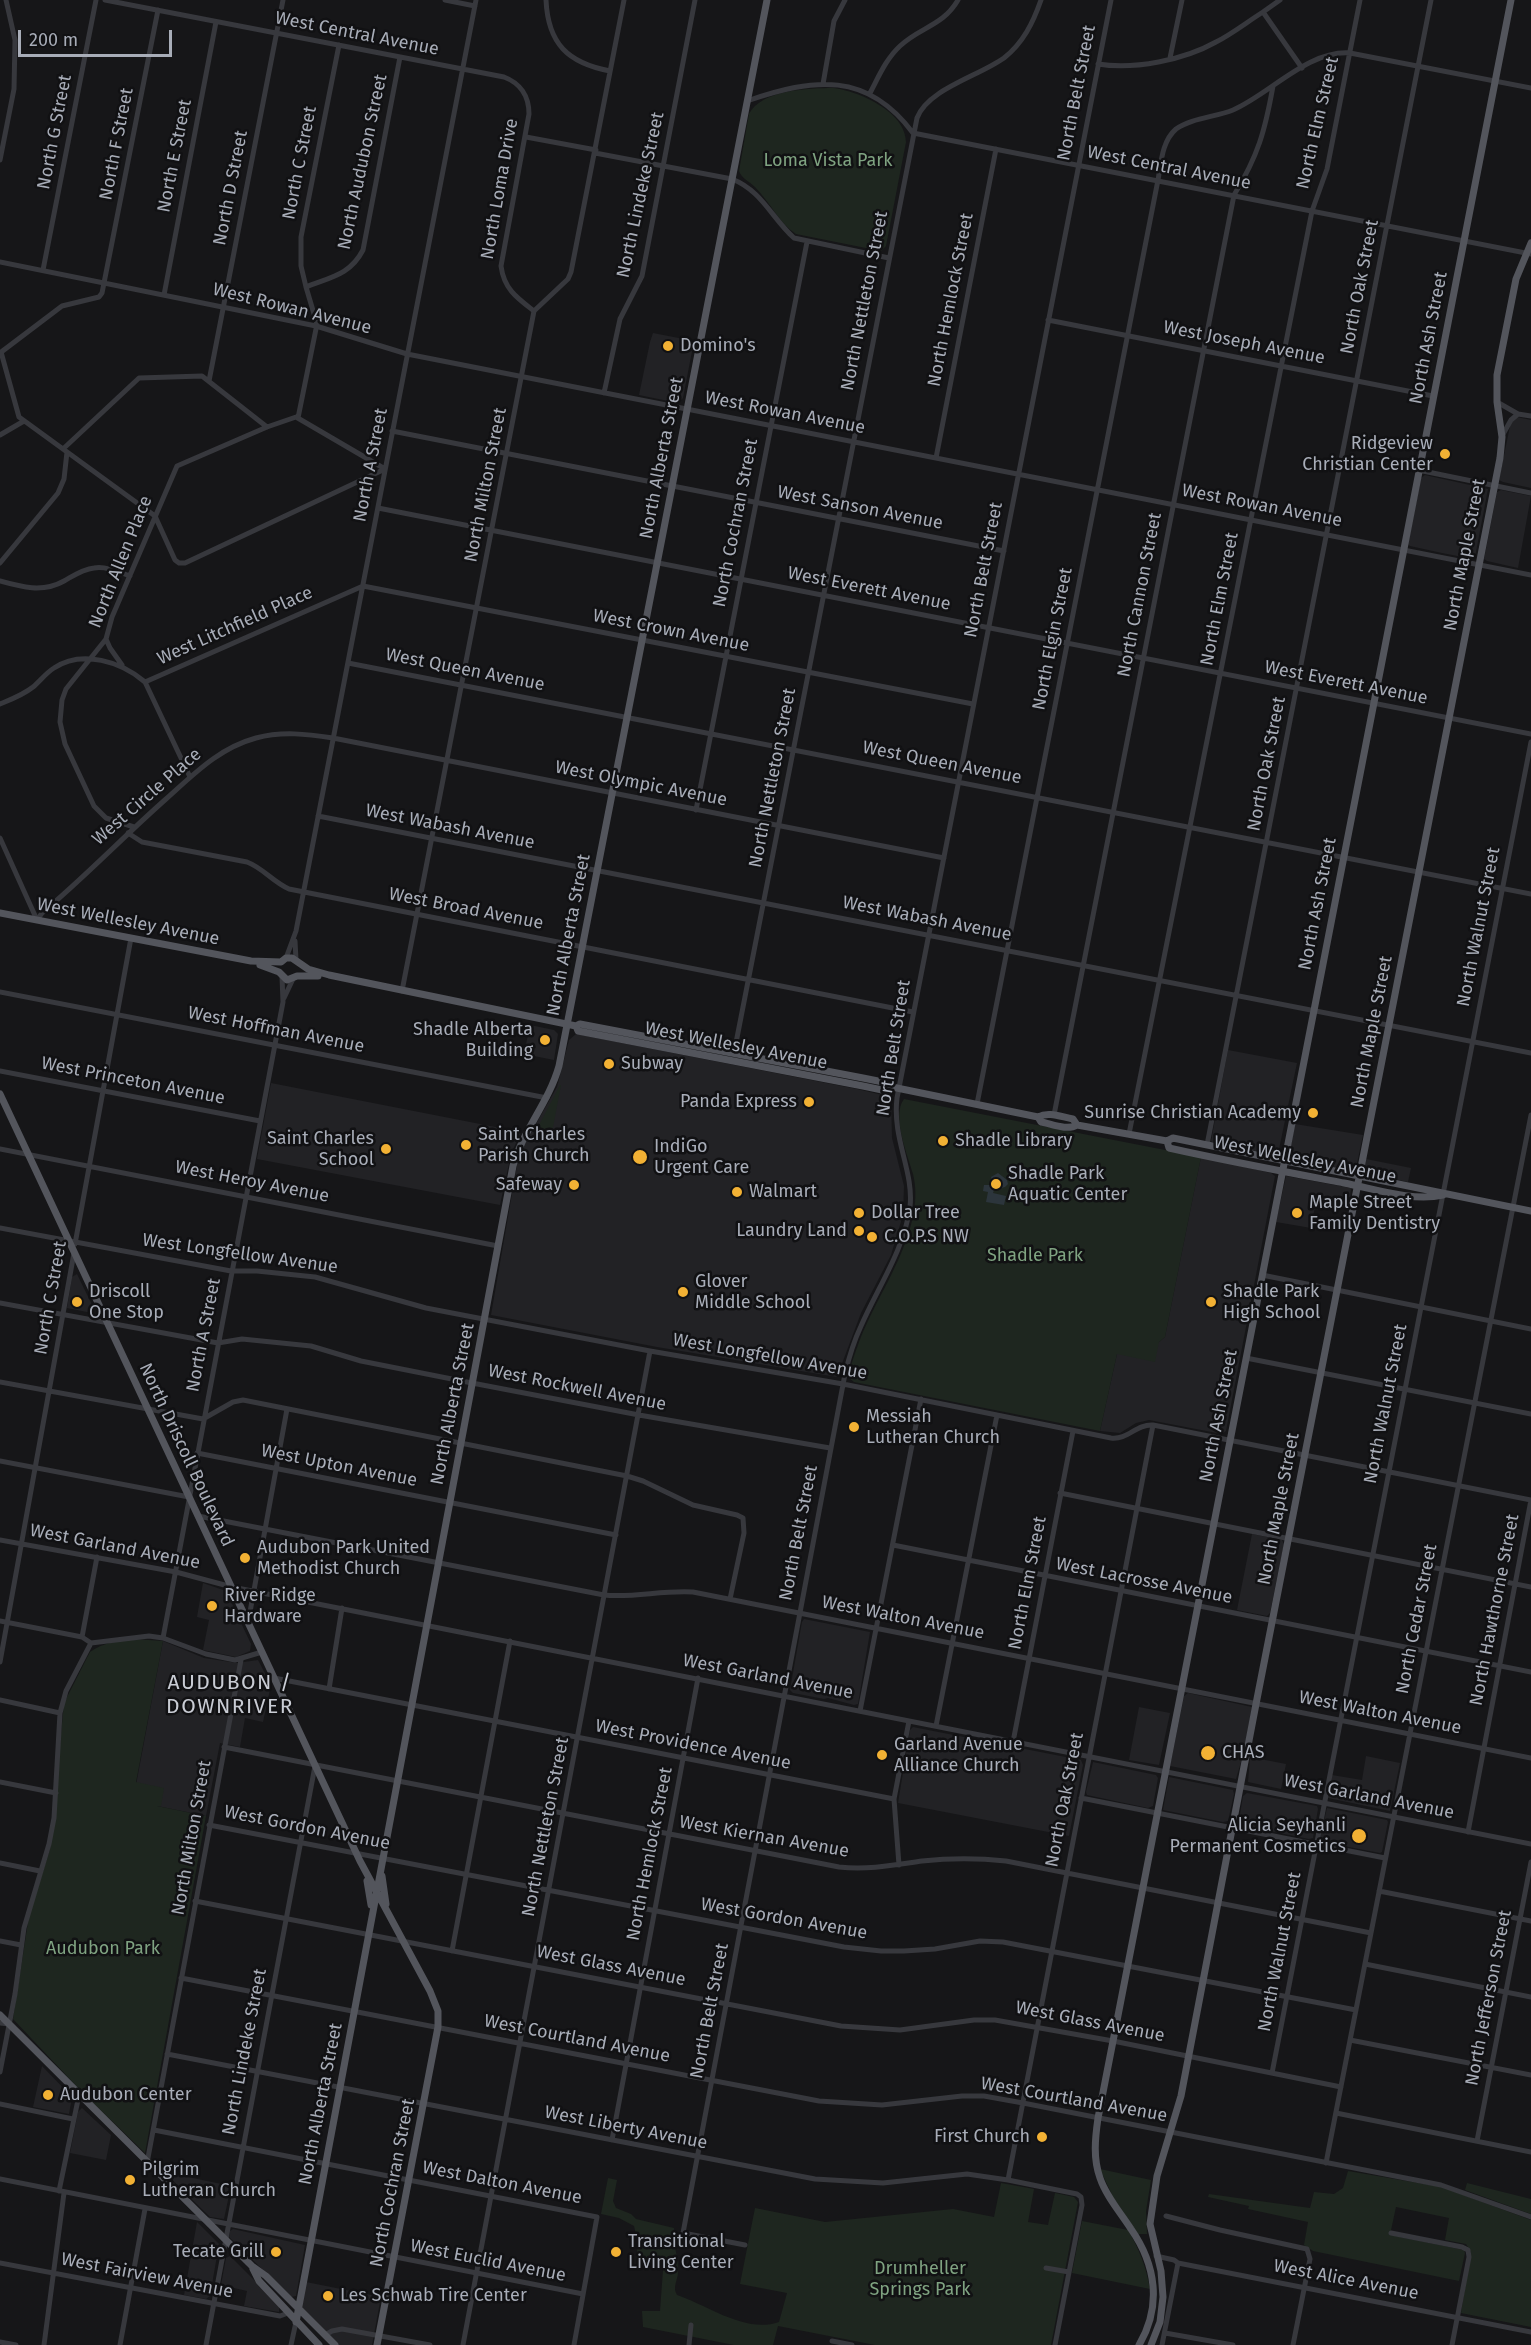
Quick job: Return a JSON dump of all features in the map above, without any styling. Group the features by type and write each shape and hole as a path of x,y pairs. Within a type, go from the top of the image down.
{"main road":[{"name":"North Alberta Street","path":"296,2322 516,1154 547,1098 557,1072 767,0"},
{"name":"North Ash Street","path":"1139,2345 1149,2325 1152,2310 1154,2292 1152,2273 1140,2242 1111,2200 1100,2179 1095,2150 1098,2118 1510,0"},
{"name":"North Maple Street","path":"1150,2345 1158,2328 1163,2303 1162,2279 1150,2231 1150,2215 1157,2176 1171,2133 1189,2056 1479,564 1502,437 1497,402 1497,375 1516,279 1531,243"},
{"name":"West Wellesley Avenue","path":"0,913 251,961 284,960"},
{"path":"284,960 298,963 300,971 295,977 287,980 280,974 284,960"},
{"name":"West Wellesley Avenue","path":"251,961 280,974"},
{"name":"West Wellesley Avenue","path":"298,963 329,975 402,991 567,1025 580,1024 675,1041 888,1083 895,1088 1038,1116 1045,1113 1073,1119 1077,1125"},
{"name":"West Wellesley Avenue","path":"295,977 329,975"},
{"name":"West Wellesley Avenue","path":"576,1026 578,1031 887,1091 895,1088"},
{"path":"675,1041 693,1053 719,1050"},
{"name":"North Driscoll Boulevard","path":"0,1094 72,1242 74,1252 107,1323 356,1853 434,1999 438,2027"},
{"name":"West Wellesley Avenue","path":"1038,1116 1041,1122 1072,1128 1077,1125 1129,1134 1281,1171 1357,1186 1431,1198 1443,1195"},
{"name":"West Wellesley Avenue","path":"1168,1145 1173,1138 1433,1190 1443,1195 1531,1211"},
{"name":"North Driscoll Boulevard","path":"360,1861 369,1889 370,1925"},
{"name":"North Alberta Street","path":"381,1869 383,1892 390,1918"},
{"path":"0,2015 204,2220 252,2266 266,2276 335,2345"},
{"name":"North Cochran Street","path":"377,2345 438,2027"},
{"path":"252,2266 259,2281 319,2345"}],"street":[{"path":"0,160 14,79 15,40 6,0"},
{"name":"North G Street","path":"43,270 96,0"},
{"name":"West Central Avenue","path":"105,0 463,69"},
{"name":"North D Street","path":"209,381 284,0"},
{"path":"445,0 475,3"},
{"path":"546,0 547,17 552,32 562,49 588,67 610,71"},
{"path":"534,311 568,279 571,272 624,0"},
{"name":"North Lindeke Street","path":"604,393 620,319 642,276 695,0"},
{"path":"823,84 834,21 845,0"},
{"path":"870,93 894,52 915,35 946,17 958,0"},
{"name":"North Nettleton Street","path":"734,1053 913,133 925,104 1006,56 1024,37 1041,0"},
{"name":"North Belt Street","path":"746,2246 683,2233 843,1384 853,1344 898,1250 910,1207 910,1190 896,1125 895,1088 914,1012 1111,0"},
{"path":"1170,58 1182,0"},
{"path":"1098,64 1129,68 1191,53 1215,43 1280,0"},
{"name":"North Elm Street","path":"1129,1134 1311,211 1327,169 1360,0"},
{"name":"North Oak Street","path":"1207,1145 1431,0"},
{"name":"North A Street","path":"284,960 295,936 475,3"},
{"name":"North F Street","path":"104,283 158,10"},
{"path":"1263,12 1302,68"},
{"name":"North E Street","path":"164,295 216,22"},
{"name":"North C Street","path":"306,287 301,266 301,237 339,45"},
{"path":"1273,86 1319,58 1335,52 1531,88"},
{"name":"North Audubon Street","path":"306,287 346,272 356,263 363,250 400,57"},
{"name":"North Loma Drive","path":"463,69 513,80 521,88 529,107 526,137 501,267 504,283 509,291 534,311"},
{"path":"747,101 781,90 823,84 844,86 870,93 904,120 913,133"},
{"name":"North Elgin Street","path":"977,1104 1164,150 1175,131 1183,125 1232,110 1273,86"},
{"name":"North Cannon Street","path":"1054,1115 1234,195 1256,155 1264,132 1273,86"},
{"name":"West Central Avenue","path":"913,133 1528,254"},
{"path":"526,137 732,179 746,185 756,193 783,228 794,238 889,258"},
{"name":"North Hemlock Street","path":"936,458 996,149"},
{"name":"North Cochran Street","path":"696,810 807,242"},
{"name":"West Rowan Avenue","path":"0,262 316,326 407,354 1531,575"},
{"path":"104,283 99,297 62,306 0,352 17,415 155,516 175,560 182,564 385,469"},
{"path":"306,287 316,326 297,418 385,469"},
{"name":"North Milton Street","path":"402,991 534,311"},
{"name":"West Joseph Avenue","path":"1048,320 1433,396"},
{"path":"0,563 61,487 65,450 137,378 200,376 267,427"},
{"path":"1497,402 1518,414 1531,416"},
{"path":"1502,437 1510,420 1518,414"},
{"name":"North Allen Place","path":"134,827 114,822 99,813 62,733 60,722 62,700 72,680 106,639 112,617 179,464 267,427 297,418"},
{"path":"0,435 24,421"},
{"name":"West Sanson Avenue","path":"392,431 1004,551"},
{"path":"1418,470 1531,493"},
{"name":"West Everett Avenue","path":"378,508 1531,734"},
{"path":"0,581 16,586 40,588 60,583 92,568 108,569 130,576"},
{"name":"West Crown Avenue","path":"363,586 973,704"},
{"name":"West Litchfield Place","path":"106,639 114,656 123,666 145,682 363,586"},
{"name":"West Litchfield Place","path":"0,704 23,694 53,668 65,662 89,660 123,666"},
{"name":"West Queen Avenue","path":"348,663 1531,894"},
{"path":"145,682 190,777"},
{"name":"West Circle Place","path":"37,920 134,827 222,752 256,738 293,734 333,738"},
{"name":"West Olympic Avenue","path":"333,738 944,858"},
{"name":"North Walnut Street","path":"1272,2073 1355,1637 1531,742"},
{"name":"West Wabash Avenue","path":"318,816 1531,1053"},
{"name":"West Broad Avenue","path":"128,833 142,842 254,864 281,886 303,892 914,1012"},
{"path":"0,837 37,920"},
{"name":"North A Street","path":"295,936 298,963"},
{"name":"North C Street","path":"72,1242 90,1166 131,939"},
{"name":"North A Street","path":"280,974 283,1002"},
{"name":"North A Street","path":"164,1638 203,1419 283,1002 295,977"},
{"name":"West Hoffman Avenue","path":"0,992 547,1098"},
{"name":"West Princeton Avenue","path":"0,1071 260,1121"},
{"name":"North Cedar Street","path":"1326,2163 1531,1115"},
{"name":"West Heroy Avenue","path":"0,1149 498,1246"},
{"name":"West Longfellow Avenue","path":"0,1228 231,1271 257,1271 315,1277 426,1308 650,1351 843,1384 1116,1439 1128,1435 1140,1426 1153,1425"},
{"name":"North C Street","path":"0,1662 74,1252"},
{"path":"1262,1275 1531,1329"},
{"name":"West Rockwell Avenue","path":"0,1303 218,1343 242,1339 311,1346 361,1361 472,1383 830,1448"},
{"name":"North Nettleton Street","path":"463,2345 650,1351"},
{"path":"1246,1358 1531,1414"},
{"path":"0,1382 203,1419 233,1402 243,1400 627,1476 643,1481 693,1505 737,1515 744,1520 744,1533 730,1599"},
{"path":"860,1711 921,1399"},
{"path":"248,1623 287,1409"},
{"path":"936,1726 997,1415"},
{"path":"1153,1425 1531,1500"},
{"name":"North Oak Street","path":"1008,2180 1153,1425"},
{"name":"North Elm Street","path":"1013,1742 1073,1431"},
{"name":"West Upton Avenue","path":"197,1453 616,1535"},
{"path":"0,1461 189,1497"},
{"path":"1060,1493 1531,1587"},
{"name":"North Hawthorne Street","path":"1468,1832 1531,1500"},
{"name":"West Walton Avenue","path":"198,1516 604,1595 621,1597 676,1591 730,1599 1531,1758"},
{"name":"West Garland Avenue","path":"0,1540 176,1572 232,1587 1531,1844"},
{"name":"West Lacrosse Avenue","path":"893,1545 1531,1672"},
{"path":"82,1637 97,1557"},
{"path":"329,1689 342,1608"},
{"path":"0,1621 82,1637 91,1642 140,1635 164,1638 206,1654 241,1660 262,1652"},
{"path":"452,1951 510,1641"},
{"path":"0,2072 21,1945 52,1827 60,1713 66,1691 91,1642"},
{"name":"North Milton Street","path":"147,2163 241,1660"},
{"name":"West Providence Avenue","path":"274,1678 894,1799"},
{"name":"North Hemlock Street","path":"612,2140 699,1678"},
{"path":"0,1700 60,1713"},
{"path":"899,1865 894,1799 909,1721"},
{"name":"West Kiernan Avenue","path":"224,1747 839,1867 878,1868 940,1860 985,1859 1371,1933"},
{"name":"North Lindeke Street","path":"206,2345 315,1766"},
{"path":"0,1782 56,1793"},
{"path":"1081,1798 1385,1858"},
{"name":"West Gordon Avenue","path":"209,1825 861,1950 935,1949 980,1941 1003,1942 1356,2010"},
{"name":"North Jefferson Street","path":"1477,2141 1531,1862"},
{"path":"0,1863 40,1871"},
{"path":"1379,1891 1531,1921"},
{"name":"West Glass Avenue","path":"195,1901 860,2028 910,2029 974,2020 994,2020 1113,2041 1341,2087"},
{"path":"0,1941 21,1945"},
{"path":"1365,1964 1531,1997"},
{"name":"West Courtland Avenue","path":"181,1978 839,2104 882,2105 962,2096 984,2096 1441,2185 1531,2217"},
{"path":"0,2023 9,2024"},
{"path":"1350,2040 1531,2075"},
{"name":"West Liberty Avenue","path":"167,2054 697,2157 839,2182 904,2181 967,2174 1075,2193 1081,2197 1082,2205 1069,2272"},
{"path":"44,2345 62,2192 79,2095"},
{"path":"0,2104 73,2119"},
{"path":"1336,2113 1531,2152"},
{"name":"West Dalton Avenue","path":"154,2130 597,2217 583,2294"},
{"name":"West Euclid Avenue","path":"0,2179 583,2294"},
{"path":"120,2345 146,2209"},
{"path":"1166,2216 1307,2249 1310,2259 1293,2345"},
{"path":"1391,2233 1468,2250 1469,2257 1452,2345"},
{"name":"West Alice Avenue","path":"1156,2256 1178,2263 1531,2332"},
{"name":"West Fairview Avenue","path":"0,2263 280,2316 288,2313"},
{"path":"1162,2345 1178,2263"},
{"path":"1046,2268 1069,2272 1055,2345"},
{"path":"574,2345 583,2294"},
{"name":"North Alberta Street","path":"291,2345 296,2322"},
{"path":"688,2345 691,2325"},
{"path":"325,2335 342,2329 430,2345"},
{"path":"1165,2333 1233,2345"},
{"path":"832,2341 852,2345"},
{"path":"0,2342 16,2345"}],"shaded area":[{"path":"653,333 694,341 683,398 678,403 639,395"},
{"path":"1517,417 1531,420 1531,488 1499,480 1511,421"},
{"path":"1425,475 1488,489 1473,559 1408,544 1421,478"},
{"path":"1501,490 1531,496 1518,568 1484,559 1497,492"},
{"path":"530,1025 554,1030 558,1034 554,1060 524,1054"},
{"path":"576,1034 891,1097 892,1138 904,1186 903,1215 891,1255 861,1313 837,1377 657,1347 491,1315 517,1165 524,1145 557,1087 569,1040"},
{"path":"1228,1050 1297,1063 1278,1154 1273,1155 1211,1141"},
{"name":"Saint Charles School","path":"271,1083 521,1132 511,1154 500,1205 257,1159"},
{"path":"1295,1124 1363,1135 1356,1168 1352,1171 1291,1158 1289,1154"},
{"name":"Shadle Park High School","path":"1201,1157 1271,1173 1275,1176 1226,1431 1222,1434 1149,1420 1136,1423 1120,1433 1100,1431 1117,1354 1159,1342 1165,1337"},
{"path":"1366,1159 1411,1168 1408,1182 1366,1173 1364,1170"},
{"path":"998,1173 1007,1180 1008,1184 994,1190 993,1193 1006,1196 1004,1205 986,1202 988,1192 983,1191 984,1185 993,1185 991,1177"},
{"path":"1286,1176 1351,1188 1349,1208 1316,1201 1311,1228 1276,1222"},
{"path":"77,1274 94,1309 92,1313 67,1308 72,1277"},
{"path":"1252,1534 1282,1540 1284,1544 1270,1613 1267,1616 1237,1610"},
{"path":"203,1583 226,1591 251,1644 250,1651 236,1657 203,1650 209,1620 197,1617"},
{"path":"804,1619 870,1632 858,1704 793,1693 790,1690"},
{"path":"163,1641 204,1658 237,1663 258,1660 271,1685 263,1722 245,1718 240,1747 220,1743 206,1816 133,1801"},
{"path":"1188,1693 1252,1707 1236,1779 1170,1766 1184,1696"},
{"path":"1139,1707 1170,1713 1159,1765 1129,1760"},
{"path":"913,1727 1081,1760 1083,1765 1069,1836 898,1803 910,1730"},
{"path":"1366,1756 1400,1763 1390,1811 1328,1798 1332,1775 1362,1780"},
{"path":"1250,1757 1286,1764 1281,1789 1248,1782"},
{"path":"1093,1762 1156,1775 1158,1778 1153,1806 1148,1808 1087,1795"},
{"path":"1169,1777 1233,1790 1228,1821 1223,1822 1163,1810"},
{"path":"1247,1793 1317,1806 1313,1838 1241,1825 1239,1820 1243,1796"},
{"path":"1327,1808 1387,1820 1382,1852 1323,1842 1320,1838"},
{"path":"42,2066 72,2097 69,2114 33,2107"},
{"path":"82,2108 111,2135 106,2160 70,2153 78,2112"},
{"path":"164,2172 231,2186 224,2219 210,2217"},
{"path":"197,2222 219,2244 210,2296 206,2299 184,2295"},
{"path":"233,2229 305,2245 296,2296 291,2297 229,2237"},
{"path":"230,2256 279,2305 279,2312 244,2306 247,2291 221,2285 226,2258"},
{"path":"306,2282 381,2297 372,2345 339,2345 302,2309"}],"green space":[{"name":"Loma Vista Park","path":"833,88 868,98 890,113 904,131 906,142 886,246 881,251 796,234 739,171 749,114 755,106 786,92"},
{"path":"560,1085 551,1138 542,1133 538,1127"},
{"name":"Shadle Park","path":"904,1099 1201,1157 1165,1337 1159,1342 1155,1362 1117,1354 1100,1431 854,1382 849,1378 859,1342 898,1262 914,1211 914,1179 899,1115"},
{"name":"Audubon Park","path":"135,1639 163,1641 136,1782 164,1788 161,1806 157,1806 206,1816 145,2153 82,2092 13,2019 29,1916 50,1849 64,1703 90,1652 111,1642"},
{"path":"1100,2169 1151,2180 1146,2211 1147,2234 1138,2234 1113,2197"},
{"path":"1348,2171 1442,2187 1531,2220 1531,2327 1461,2313 1471,2252 1466,2244 1445,2240 1449,2218 1396,2207 1390,2235 1464,2250 1459,2281 1313,2251 1304,2245 1308,2222 1248,2209 1249,2206 1208,2197 1209,2194 1310,2208 1314,2192 1334,2194 1343,2188"},
{"name":"Drumheller Springs Park","path":"608,2178 617,2180 613,2201 616,2208 631,2214 636,2219 674,2228 678,2266 675,2286 677,2295 727,2317 766,2325 779,2322 787,2293 740,2284 755,2208 825,2222 953,2209 994,2217 1001,2183 1034,2189 1028,2222 1048,2225 1055,2193 1074,2197 1078,2202 1051,2345 875,2345 778,2326 773,2345 734,2345 643,2327 642,2311 660,2311 663,2270 643,2264 636,2259 638,2243 634,2226 619,2218 601,2214"},
{"path":"1467,2183 1531,2199 1531,2214 1465,2190"},
{"path":"1082,2221 1128,2230 1142,2258 1150,2289 1072,2273"}],"place":[{"name":"Domino's","path":"668,346"},
{"name":"Ridgeview Christian Center","path":"1445,454"},
{"name":"Shadle Alberta Building","path":"545,1040"},
{"name":"Subway","path":"609,1064"},
{"name":"Panda Express","path":"809,1102"},
{"name":"Sunrise Christian Academy","path":"1313,1113"},
{"name":"Shadle Library","path":"943,1141"},
{"name":"Saint Charles Parish Church","path":"466,1145"},
{"name":"Saint Charles School","path":"386,1149"},
{"name":"IndiGo Urgent Care","path":"640,1157"},
{"name":"Shadle Park Aquatic Center","path":"996,1184"},
{"name":"Safeway","path":"574,1185"},
{"name":"Walmart","path":"737,1192"},
{"name":"Dollar Tree","path":"859,1213"},
{"name":"Maple Street Family Dentistry","path":"1297,1213"},
{"name":"Laundry Land","path":"859,1231"},
{"name":"C.O.P.S NW","path":"872,1237"},
{"name":"Glover Middle School","path":"683,1292"},
{"name":"Driscoll One Stop","path":"77,1302"},
{"name":"Shadle Park High School","path":"1211,1302"},
{"name":"Messiah Lutheran Church","path":"854,1427"},
{"name":"Audubon Park United Methodist Church","path":"245,1558"},
{"name":"River Ridge Hardware","path":"212,1606"},
{"name":"CHAS","path":"1208,1753"},
{"name":"Garland Avenue Alliance Church","path":"882,1755"},
{"name":"Alicia Seyhanli Permanent Cosmetics","path":"1359,1836"},
{"name":"Audubon Center","path":"48,2095"},
{"name":"First Church","path":"1042,2137"},
{"name":"Pilgrim Lutheran Church","path":"130,2180"},
{"name":"Tecate Grill","path":"276,2252"},
{"name":"Transitional Living Center","path":"616,2252"},
{"name":"Les Schwab Tire Center","path":"328,2296"}],"district":[{"name":"AUDUBON / DOWNRIVER","path":"230,1695"}]}
